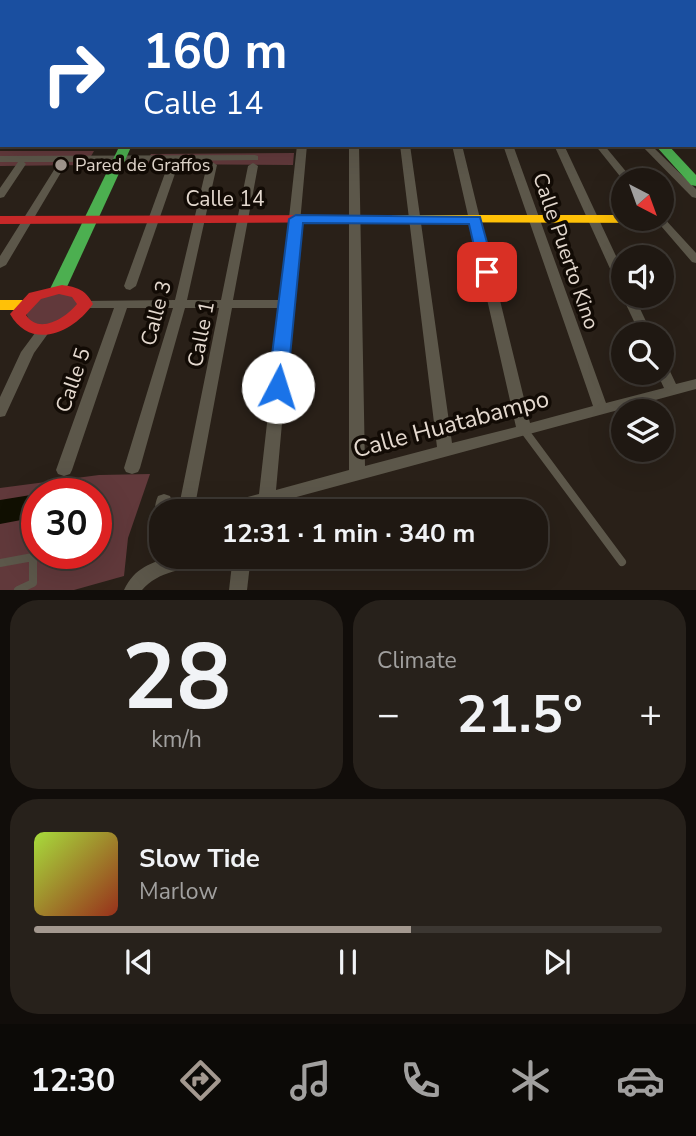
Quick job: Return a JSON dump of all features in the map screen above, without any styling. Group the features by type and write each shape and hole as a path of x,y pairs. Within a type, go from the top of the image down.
{"main road":[{"path":"663,147 696,182"},
{"path":"675,147 696,169"},
{"path":"58,289 123,151"},
{"name":"Calle 14","path":"0,220 611,220"},
{"path":"58,289 78,293 85,304 76,318 67,323 40,328 20,320 18,314 22,305 36,295 58,289"},
{"path":"0,305 22,305"}],"street":[{"path":"267,498 302,147"},
{"path":"354,147 357,475"},
{"path":"405,147 445,451"},
{"path":"457,147 523,430"},
{"name":"Calle Puerto Kino","path":"509,147 601,408"},
{"path":"560,147 611,258"},
{"path":"601,147 618,168"},
{"path":"647,147 696,195"},
{"path":"0,159 123,151 255,155"},
{"name":"Calle 3","path":"132,468 180,304 215,154"},
{"name":"Calle 1","path":"188,499 229,304 255,155"},
{"path":"0,195 20,164"},
{"path":"0,265 61,164"},
{"path":"130,286 173,165"},
{"path":"671,231 696,260"},
{"path":"85,304 286,304"},
{"name":"Calle 5","path":"64,470 122,304"},
{"path":"0,412 40,328"},
{"name":"Calle Huatabampo","path":"267,498 696,384"},
{"path":"670,385 672,390"},
{"path":"137,584 148,572 159,569"},
{"path":"238,590 240,569"}],"lane":[{"path":"523,430 622,562"},
{"path":"0,563 33,557 33,583 18,590"}],"shaded area":[{"path":"0,151 94,151 86,165 0,166"},
{"path":"294,153 293,165 144,164 151,154"},
{"path":"78,293 76,318 33,328 22,305 36,295"},
{"path":"150,474 128,538 124,576 74,590 0,590 0,488 21,485 21,569 112,569 112,478 76,478"},
{"path":"21,497 21,520 0,524 0,500"}],"traffic: fast":[{"path":"58,289 125,147"},
{"path":"663,147 696,182"}],"traffic: slow":[{"path":"375,219 611,219"},
{"path":"0,305 22,305"}],"traffic: jam":[{"path":"0,220 375,219"},
{"path":"58,289 80,296 85,304 79,312 62,324 41,330 23,323 18,314 35,296 58,289"}],"place":[{"name":"Pared de Graffos","path":"61,165"}],"route":[{"path":"278,387 296,219 475,220 487,272"}]}
